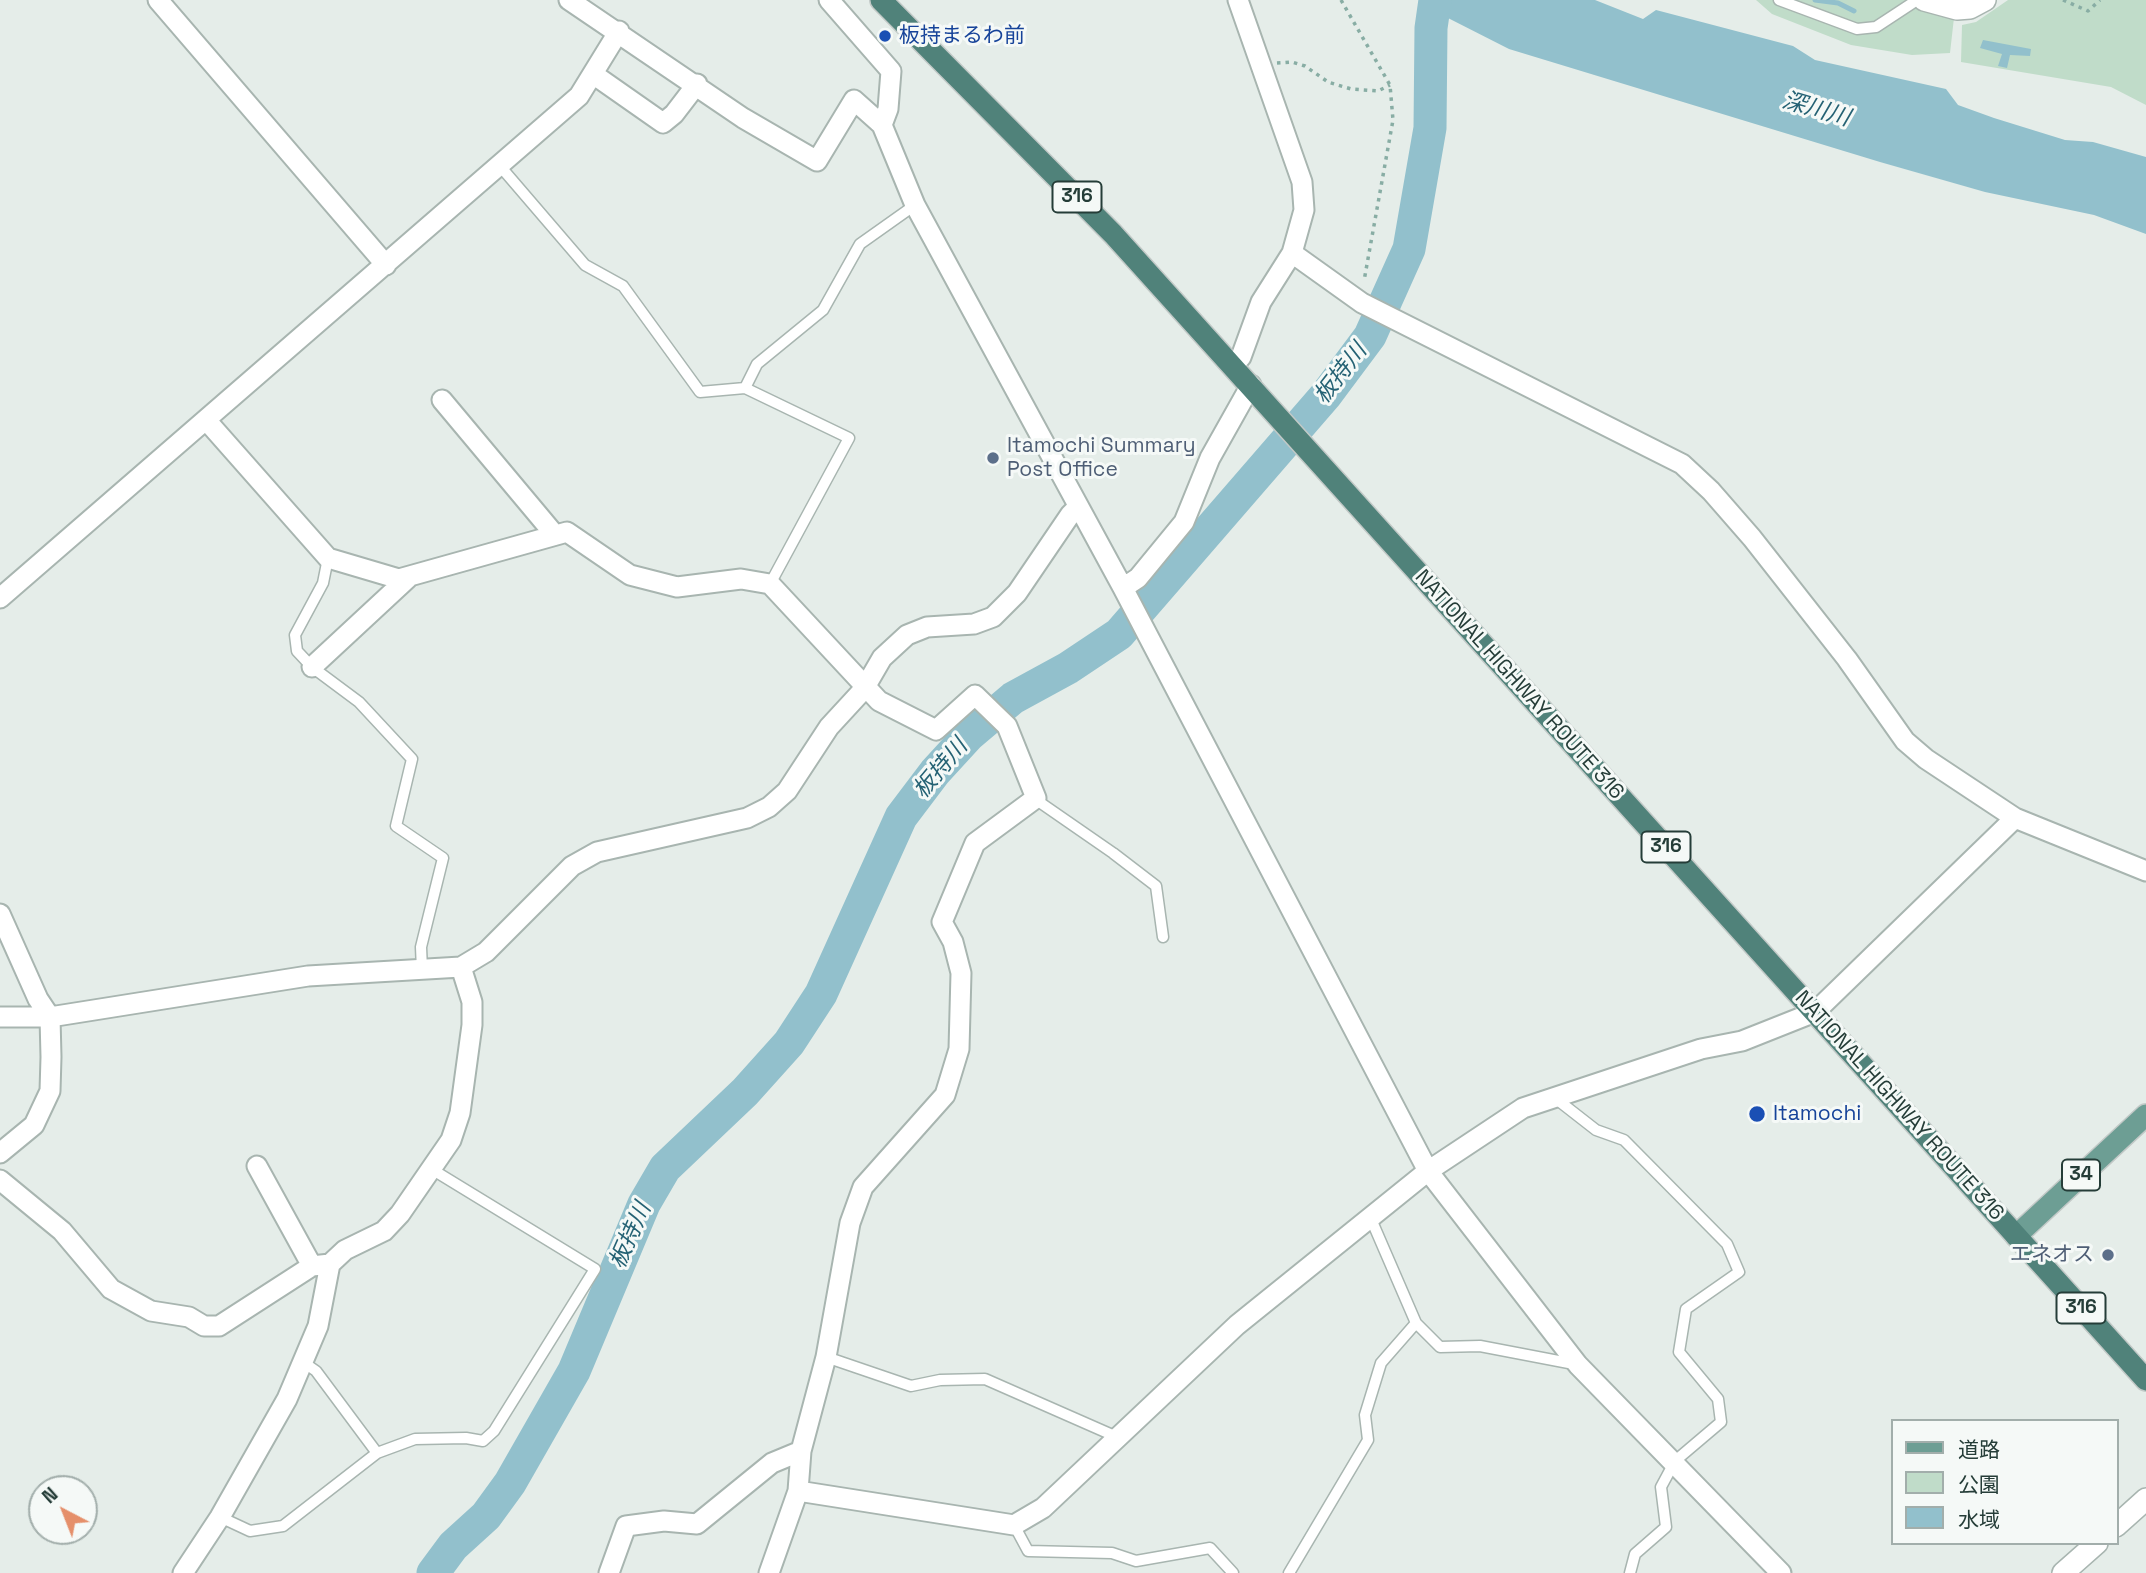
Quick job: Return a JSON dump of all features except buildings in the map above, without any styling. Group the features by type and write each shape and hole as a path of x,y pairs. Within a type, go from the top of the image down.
{"highway":[{"name":"NATIONAL HIGHWAY ROUTE 316","path":"881,0 1113,234 1234,365 2146,1380"}],"main road":[{"name":"34","path":"2016,1236 2146,1115"}],"street":[{"path":"158,0 386,265"},
{"path":"569,0 619,31 743,118 817,161 854,100 882,125 915,205 1126,595 1428,1171 1578,1365 1782,1573"},
{"path":"829,0 891,71 888,109 882,125"},
{"path":"1234,365 1241,357 1261,302 1292,253 1304,210 1302,182 1238,0"},
{"path":"1924,0 1957,9 1970,8 1985,0"},
{"path":"0,598 579,96 619,31"},
{"path":"593,74 663,123 674,114 697,84"},
{"path":"1292,253 1358,300 1682,464 1752,538 1847,659 1905,741 1926,759 2015,818 2146,871"},
{"path":"1126,595 1184,522 1210,458 1258,393"},
{"path":"442,400 555,535"},
{"path":"207,421 328,558 399,579 567,532 630,575 677,587 741,579 770,584 864,689 879,701 936,730 975,695 1007,726 1035,799 975,843 943,922 953,942 961,973 960,1049 945,1095 863,1187 850,1223 826,1357 802,1451 798,1491 769,1573"},
{"path":"0,1017 50,1017 308,976 422,972 461,967 486,952 572,866 597,852 747,818 769,807 787,791 829,727 864,689 882,658 906,635 927,627 974,624 993,617 1017,593 1070,515 1078,508"},
{"path":"312,667 409,577"},
{"path":"798,1491 1014,1525 1043,1508 1237,1325 1428,1171 1523,1108 1701,1049 1742,1041 1815,1012 2015,818"},
{"path":"0,914 38,999 50,1017 50,1091 34,1125 3,1147"},
{"path":"0,1180 62,1231 111,1289 151,1311 189,1317 204,1326 219,1326 345,1250 384,1231 433,1170 451,1140 461,1100 472,1002 461,967"},
{"path":"183,1573 220,1517 286,1399 318,1326 321,1265 257,1167"},
{"path":"609,1573 626,1526 664,1521 697,1524 772,1463 802,1451"},
{"path":"2118,1524 2146,1499"},
{"path":"2063,1573 2090,1550"}],"lane":[{"path":"1779,0 1857,29 1876,27 1917,0"},
{"path":"500,166 585,265 623,286 700,392 745,388 849,438 770,584"},
{"path":"745,388 757,363 823,310 860,244 915,205"},
{"path":"328,558 323,583 295,635 297,651 312,667 359,702 412,759 396,826 443,858 421,947 422,972"},
{"path":"1035,799 1156,886 1163,937"},
{"path":"1555,1098 1596,1130 1624,1140 1727,1244 1739,1272 1686,1309 1679,1352 1718,1399 1721,1422 1675,1461 1661,1487 1666,1527 1635,1555 1630,1573"},
{"path":"220,1517 250,1531 283,1526 377,1452 415,1439 466,1437 483,1441 494,1431 596,1269 433,1170"},
{"path":"1371,1219 1416,1323 1440,1347 1480,1346 1578,1365"},
{"path":"1289,1573 1368,1440 1365,1415 1381,1363 1416,1323"},
{"path":"826,1357 911,1386 940,1380 985,1379 1117,1437"},
{"path":"303,1362 316,1371 377,1452"},
{"path":"1014,1525 1028,1551 1112,1553 1136,1561 1210,1548 1233,1573"}],"path":[{"path":"1341,0 1390,85 1393,120 1388,159 1358,300"},
{"path":"2063,0 2088,11 2100,0"},
{"path":"1260,60 1292,62 1305,66 1328,82 1351,89 1378,90 1390,85"}],"green space":[{"path":"1756,0 1956,0 1950,53 1912,55 1851,45 1772,14"},
{"path":"2008,0 2146,0 2146,105 2111,87 1961,62 1962,25 1976,22"}],"water":[{"name":"深川川","path":"1419,0 1595,0 1643,19 1656,10 1793,46 1815,60 1946,89 1958,105 1994,118 2065,140 2093,142 2146,157 2146,234 2094,215 1985,192 1880,162 1509,49"},
{"path":"1983,40 2031,49 2030,56 2010,55 2007,68 1998,66 2002,54 1980,48"}],"waterway":[{"name":"板持川","path":"433,1573 453,1546 486,1516 510,1483 574,1371 644,1204 665,1168 745,1092 789,1043 821,994 901,817 935,772 968,736 1013,698 1068,668 1119,634 1326,395 1370,336 1409,249 1430,128 1431,28 1435,0"},
{"path":"1815,0 1838,3 1854,11"}],"place":[{"name":"板持まるわ前","path":"885,36"},
{"name":"Itamochi Summary Post Office","path":"993,458"},
{"name":"Itamochi","path":"1757,1114"},
{"name":"エネオス","path":"2108,1255"}]}
